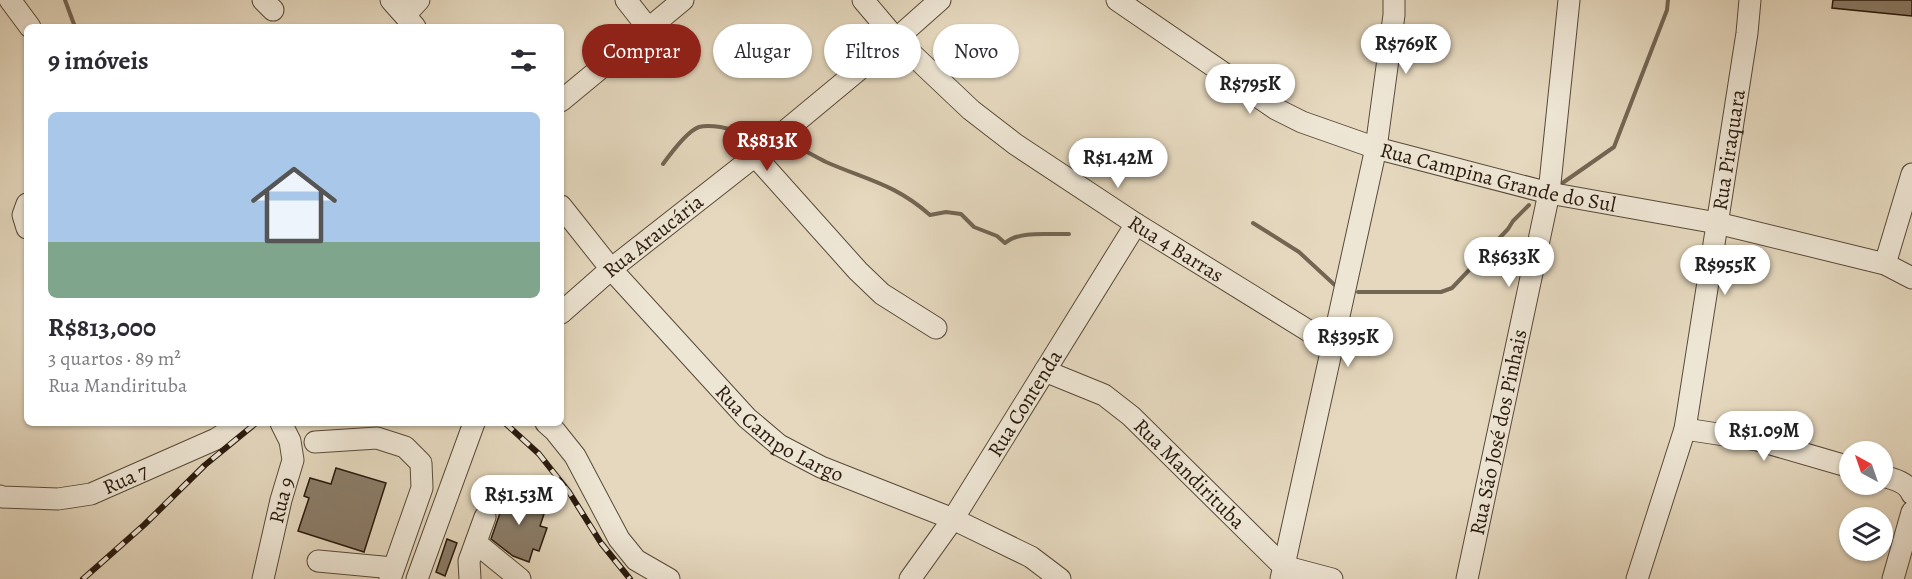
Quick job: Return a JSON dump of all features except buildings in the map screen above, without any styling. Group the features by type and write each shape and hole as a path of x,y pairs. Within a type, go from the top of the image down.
{"street":[{"path":"10,0 28,24"},
{"path":"626,0 645,24"},
{"path":"653,24 683,0"},
{"name":"Rua 4 Barras","path":"863,0 883,24"},
{"name":"Rua Araucária","path":"913,24 940,0"},
{"name":"Rua Campina Grande do Sul","path":"1117,0 1276,109 1302,122 1376,148 1549,193 1717,223 1885,264 1912,278"},
{"path":"1282,572 1376,148 1394,15 1394,0"},
{"name":"Rua São José dos Pinhais","path":"1467,579 1549,193 1569,0"},
{"name":"Rua Piraquara","path":"1637,579 1685,429 1747,33 1750,0"},
{"name":"Rua 4 Barras","path":"921,63 971,110 1015,144 1136,224 1333,346"},
{"path":"564,98 588,78"},
{"name":"Rua Araucária","path":"564,310 610,269 755,156 849,78"},
{"path":"755,156 858,271 882,294 936,328"},
{"path":"1885,264 1912,174"},
{"name":"Rua Campo Largo","path":"564,210 610,269 747,418 779,445 821,467 953,519 1031,557 1060,579"},
{"name":"Rua Contenda","path":"910,579 953,519 1136,224"},
{"name":"Rua Mandirituba","path":"1045,371 1104,396 1131,416 1282,572 1332,579"},
{"name":"Rua 7","path":"1,497 58,500 91,494 216,439 237,426"},
{"name":"Rua 9","path":"263,579 281,500 293,460 290,441 282,426"},
{"path":"417,579 473,426"},
{"path":"549,426 575,456 619,539 636,560 669,579"},
{"path":"1685,429 1757,440 1839,464"},
{"path":"315,442 377,438 405,447 421,463 422,488 391,574 318,561"},
{"path":"1893,479 1900,481 1910,489 1912,494"},
{"path":"1893,579 1912,512"},
{"path":"470,579 469,561 485,517"},
{"path":"476,543 520,579"}],"waterway":[{"path":"65,0 74,24"},
{"path":"1561,184 1614,147 1667,10 1668,0"},
{"path":"663,164 684,138 699,127 723,127 765,138"},
{"path":"784,143 893,189 930,215 946,212 961,214 974,227 997,236 1005,243 1019,236 1069,234"},
{"path":"1358,292 1441,292 1452,288 1529,205"},
{"path":"1253,223 1299,252 1338,288"}],"railway":[{"path":"83,579 144,525 205,465 252,426"},
{"path":"508,426 539,454 569,492 601,543 630,579"}]}
